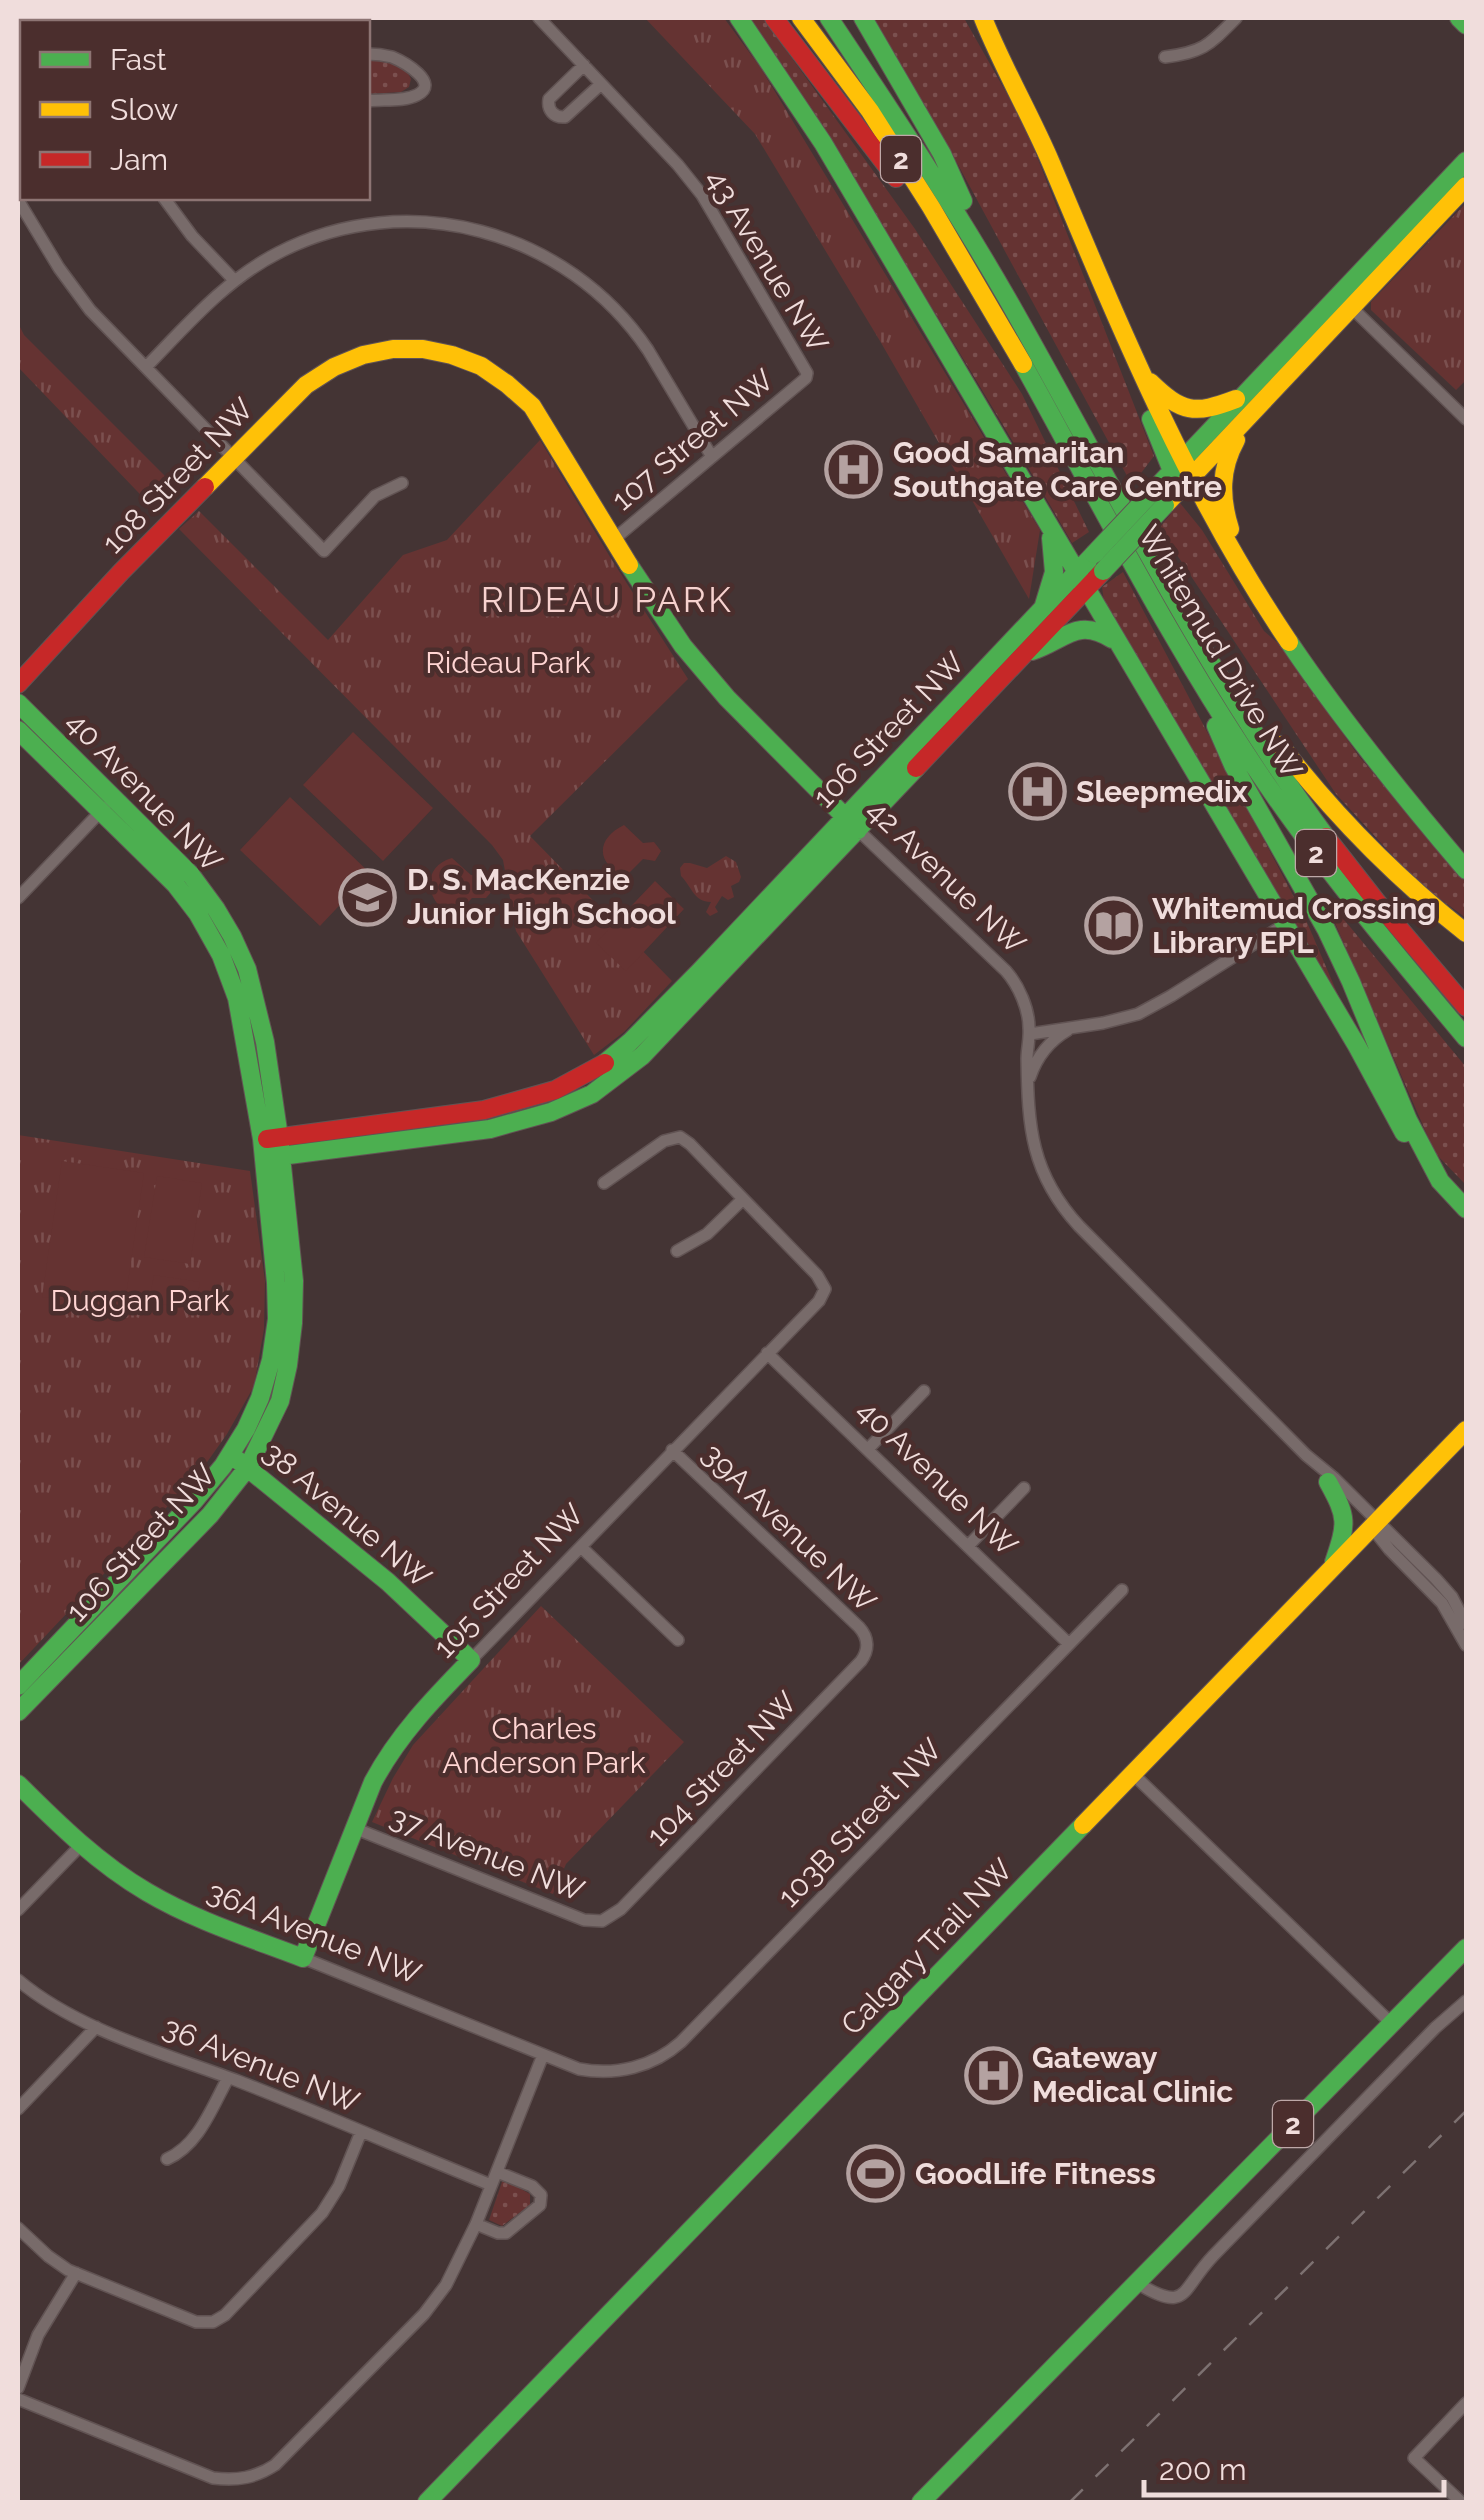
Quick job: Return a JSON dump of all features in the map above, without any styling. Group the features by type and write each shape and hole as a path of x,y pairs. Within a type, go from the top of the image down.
{"main road":[{"path":"738,18 823,143 1357,1046 1418,1157 1466,1209"},
{"path":"774,18 998,302"},
{"name":"Whitemud Drive NW","path":"801,18 870,111 998,302 1224,684 1292,790 1384,914 1466,1008"},
{"name":"Whitemud Drive NW","path":"828,18 946,197 1184,654 1271,792 1328,870 1466,1038"},
{"path":"862,18 942,154 998,302"},
{"path":"984,18 1139,371 1168,481 1186,483 1346,722 1466,870"},
{"path":"1459,18 1466,25"},
{"name":"106 Street NW","path":"1346,302 1466,161"},
{"name":"106 Street NW","path":"272,1148 484,1110 555,1090 592,1072 630,1042 1026,652 1168,481 1466,186"},
{"name":"108 Street NW","path":"18,684 121,572 297,393 328,369 356,357 403,348"},
{"name":"42 Avenue NW","path":"403,348 458,356 516,389 544,422 612,540 660,615 700,667 851,823"},
{"path":"1139,371 1186,410 1202,412 1249,403"},
{"path":"1249,403 1222,472 1222,509 1249,580"},
{"name":"106 Street NW","path":"1168,481 1186,483 1249,403"},
{"path":"1043,609 1054,572 1048,528"},
{"name":"106 Street NW","path":"851,823 1043,609 1082,581"},
{"path":"1026,652 1042,649 1066,634 1086,628 1103,632 1118,645"},
{"path":"1184,654 1233,765 1326,929 1394,1092 1440,1181"},
{"path":"1224,684 1255,710 1310,784 1378,859 1466,933"},
{"name":"40 Avenue NW","path":"18,703 175,884 221,954 237,998 272,1148"},
{"name":"40 Avenue NW","path":"18,730 108,804"},
{"name":"106 Street NW","path":"18,1686 194,1501 230,1456 254,1414 271,1360 277,1319 272,1148"},
{"name":"106 Street NW","path":"18,1712 210,1515 248,1467 280,1401 293,1323 294,1281 272,1148"},
{"name":"Calgary Trail NW","path":"427,2502 1466,1430"},
{"name":"38 Avenue NW","path":"230,1456 388,1582 471,1660"},
{"path":"1323,1474 1341,1504 1345,1520 1332,1568"},
{"name":"105 Street NW","path":"303,1958 373,1782 392,1746 471,1660"},
{"name":"36A Avenue NW","path":"18,1784 80,1845 132,1883 167,1903 303,1958"},
{"name":"2","path":"920,2502 1466,1948"}],"street":[{"name":"43 Avenue NW","path":"539,18 678,165 712,208 805,368 806,378"},
{"path":"976,18 991,38"},
{"path":"1165,58 1200,50 1236,18"},
{"path":"370,54 405,63 424,79 425,86 415,96 370,100"},
{"path":"584,65 549,99 552,113 566,117 601,84"},
{"path":"18,200 90,310 324,551 375,496 402,483"},
{"path":"165,200 192,236 234,280"},
{"path":"146,367 234,280 301,242 352,227 394,221 475,228 519,243 565,268 622,316 648,350 712,458"},
{"path":"1346,302 1466,419"},
{"name":"107 Street NW","path":"612,540 806,378"},
{"path":"18,898 108,804"},
{"name":"42 Avenue NW","path":"851,823 1006,972 1019,992 1030,1034 1027,1054 1033,1140 1044,1178 1058,1201 1323,1474 1444,1587 1466,1624"},
{"path":"1030,1034 1121,1020 1145,1011 1284,925"},
{"path":"1028,1083 1044,1050 1071,1028"},
{"path":"604,1183 664,1141 680,1137 690,1144 743,1199 706,1234 677,1251"},
{"name":"105 Street NW","path":"471,1660 819,1301 825,1289 817,1274 743,1199"},
{"name":"40 Avenue NW","path":"767,1352 1069,1644"},
{"path":"868,1449 924,1390"},
{"name":"39A Avenue NW","path":"672,1450 859,1627 867,1644"},
{"name":"42 Avenue NW","path":"1323,1474 1334,1478 1374,1524 1389,1549 1442,1603 1466,1645"},
{"path":"968,1546 1024,1488"},
{"path":"581,1546 678,1640"},
{"name":"103B Street NW","path":"621,2071 658,2059 681,2042 1122,1590"},
{"name":"104 Street NW","path":"602,1921 620,1909 860,1662 867,1644"},
{"path":"1133,1774 1392,2024"},
{"name":"37 Avenue NW","path":"354,1828 584,1920 602,1921"},
{"path":"18,1910 80,1845"},
{"name":"36A Avenue NW","path":"303,1958 543,2055 590,2071 621,2071"},
{"name":"36 Avenue NW","path":"18,1980 60,2010 96,2027 491,2185"},
{"path":"1135,2282 1162,2298 1182,2295 1213,2256 1466,2000"},
{"path":"18,2108 96,2027"},
{"path":"18,2399 199,2474 225,2480 265,2472 286,2456 440,2294 476,2224 543,2055"},
{"path":"167,2159 194,2138 228,2078"},
{"path":"18,2228 48,2256 76,2273 196,2322 213,2322 322,2213 339,2186 360,2132"},
{"path":"476,2224 498,2234 506,2233 540,2206 537,2189 497,2172"},
{"path":"18,2388 38,2335 76,2273"},
{"path":"1461,2502 1414,2458 1466,2403"}],"green space":[{"path":"645,18 724,18 760,67 1040,530 1029,599 755,134"},
{"path":"745,18 763,18 915,229 1022,394 1089,532 1072,543 913,278"},
{"path":"874,18 964,18 1025,126 1154,456 1132,485 950,150"},
{"path":"370,60 404,69 411,79 409,87 401,92 370,94"},
{"path":"1466,203 1466,380 1456,390 1371,310 1371,302"},
{"path":"18,323 24,335 181,492 159,514 18,367"},
{"name":"Rideau Park","path":"540,440 688,679 530,836 672,981 624,1032 594,1055 516,931 503,860 492,845 179,529 199,511 328,640 403,555 447,540"},
{"path":"1180,503 1202,530 1264,631 1282,647 1358,755 1466,883 1466,918 1416,881 1336,794 1159,528"},
{"path":"1123,572 1306,920 1353,1030 1105,608 1102,587"},
{"path":"353,732 433,808 383,861 303,785"},
{"path":"290,797 370,873 320,926 240,850"},
{"path":"624,825 643,843 654,842 661,851 655,861 643,859 626,876 609,865 603,852 608,837"},
{"path":"726,856 736,862 741,877 731,886 734,897 728,900 722,896 715,907 718,912 710,916 706,912 711,902 697,897 681,876 680,868 690,863 707,868"},
{"path":"452,858 471,875 485,875 493,890 486,898 472,898 455,916 438,904 430,887 434,869"},
{"path":"655,881 684,909 626,971 596,943"},
{"path":"1322,893 1466,1067 1466,1185 1435,1153"},
{"name":"Duggan Park","path":"18,1135 250,1171 265,1281 264,1329 254,1386 227,1434 200,1472 18,1665"},
{"path":"62,1161 144,1173 124,1309 42,1297"},
{"path":"157,1176 202,1183 190,1264 144,1257"},
{"path":"154,1275 200,1282 195,1310 149,1302"},
{"name":"Charles Anderson Park","path":"541,1606 684,1742 566,1864 553,1894 372,1822 413,1745"},
{"path":"503,2179 530,2194 530,2205 502,2226 489,2220"}],"railway":[{"path":"1070,2502 1466,2111"}],"traffic: fast":[{"path":"739,18 823,143 1357,1046 1404,1133"},
{"path":"829,18 987,264 1238,708 1326,837"},
{"path":"863,18 942,154 963,201"},
{"path":"1459,18 1466,25"},
{"path":"1156,488 1466,161"},
{"path":"1023,364 1142,581 1238,741 1318,855 1466,1038"},
{"path":"1151,419 1172,471"},
{"path":"1094,554 1156,488"},
{"path":"1103,571 1165,505"},
{"path":"1044,605 1054,572 1051,538"},
{"path":"605,1063 699,972 1094,554"},
{"path":"629,565 683,646 727,698 858,830"},
{"path":"1032,651 1080,630 1112,639"},
{"path":"1289,642 1374,758 1466,870"},
{"path":"18,703 191,875 232,936 247,969 265,1042 294,1281 293,1323 280,1401 248,1467 210,1515 18,1712"},
{"path":"1216,726 1233,765 1326,929 1408,1120 1440,1181 1466,1209"},
{"path":"18,730 175,884 221,955 237,998 262,1139 277,1319 260,1398 223,1466 18,1686"},
{"path":"273,1157 490,1129 551,1112 592,1094 642,1056 916,768"},
{"path":"18,1784 96,1856 147,1892 204,1920 303,1958 373,1782 405,1733 471,1660 388,1582 239,1461"},
{"path":"1328,1482 1343,1521 1334,1562"},
{"path":"427,2502 1083,1825"},
{"path":"921,2502 1466,1948"}],"traffic: slow":[{"path":"801,18 870,111 1023,364"},
{"path":"983,18 1158,408 1219,527 1289,642"},
{"path":"1165,505 1466,186"},
{"path":"205,487 306,385 334,367 363,355 423,349 481,366 532,406 629,565"},
{"path":"1150,382 1171,400 1189,408 1236,399"},
{"path":"1230,529 1223,483 1236,440"},
{"path":"1280,745 1367,845 1466,933"},
{"path":"1083,1825 1466,1430"}],"traffic: jam":[{"path":"774,18 896,178"},
{"path":"18,684 205,487"},
{"path":"916,768 1103,571"},
{"path":"1326,837 1466,1007"},
{"path":"267,1139 484,1110 555,1090 605,1063"}],"place":[{"name":"Good Samaritan Southgate Care Centre","path":"854,470"},
{"name":"Sleepmedix","path":"1037,792"},
{"name":"D. S. MacKenzie Junior High School","path":"368,897"},
{"name":"Whitemud Crossing Library EPL","path":"1113,926"},
{"name":"Gateway Medical Clinic","path":"993,2075"},
{"name":"GoodLife Fitness","path":"876,2174"}],"district":[{"name":"RIDEAU PARK","path":"607,600"}]}
